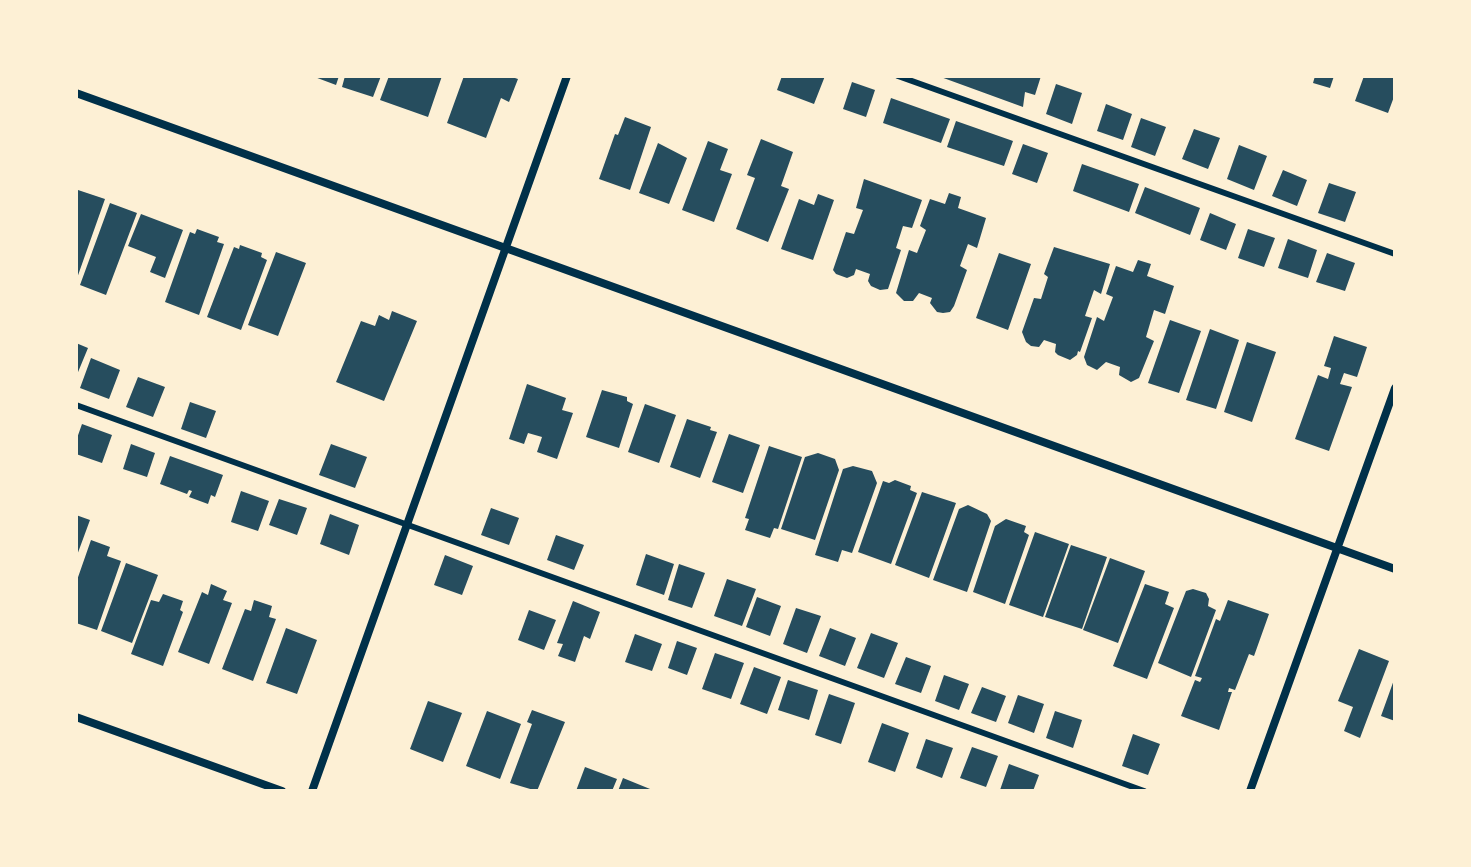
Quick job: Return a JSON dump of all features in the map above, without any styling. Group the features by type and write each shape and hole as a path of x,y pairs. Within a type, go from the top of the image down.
{"street":[{"path":"312,791 567,76"},
{"path":"76,93 1395,569"},
{"path":"1250,791 1395,388"},
{"path":"76,717 282,791"}],"lane":[{"path":"898,76 1395,254"},
{"path":"76,405 1144,791"}],"building":[{"path":"312,76 339,76 336,85"},
{"path":"345,76 381,76 373,97 342,87"},
{"path":"389,76 442,76 428,117 380,100"},
{"path":"464,76 509,76 518,79 509,102 501,98 486,138 447,123"},
{"path":"782,76 825,76 814,104 777,90"},
{"path":"938,76 1041,76 1035,95 1025,92 1023,107"},
{"path":"1315,76 1334,76 1330,88 1313,83"},
{"path":"1364,76 1395,76 1395,94 1388,113 1355,101"},
{"path":"852,82 875,90 866,117 843,109"},
{"path":"1056,84 1082,93 1072,124 1046,114"},
{"path":"891,98 950,119 941,143 883,123"},
{"path":"1106,104 1132,114 1123,140 1097,131"},
{"path":"625,117 651,127 630,190 599,179 615,134 618,135"},
{"path":"1141,118 1166,127 1155,156 1131,147"},
{"path":"956,121 1013,141 1004,166 947,147"},
{"path":"1194,129 1220,138 1208,169 1182,159"},
{"path":"761,139 793,152 781,186 789,189 768,242 736,229 755,178 747,175"},
{"path":"708,141 728,149 720,170 732,174 714,222 682,210"},
{"path":"658,143 687,158 669,204 639,193"},
{"path":"1023,144 1048,153 1037,183 1012,174"},
{"path":"1239,145 1267,156 1254,190 1227,179"},
{"path":"1082,164 1139,184 1129,212 1073,191"},
{"path":"1283,170 1307,180 1297,206 1272,196"},
{"path":"864,179 922,200 912,228 903,226 896,248 901,250 888,289 871,286 868,281 870,274 856,269 854,275 847,278 833,270 846,232 854,234 863,210 856,208"},
{"path":"1329,183 1356,192 1345,222 1318,213"},
{"path":"1145,187 1200,208 1190,235 1135,213"},
{"path":"78,190 105,199 76,281 76,194"},
{"path":"949,193 961,197 958,208 986,218 977,248 968,244 960,266 967,270 954,306 950,312 943,313 937,312 930,303 932,298 919,293 913,301 904,301 896,293 909,250 917,253 926,230 920,226 930,199 945,204"},
{"path":"818,194 834,200 813,260 781,249 799,199 814,205"},
{"path":"110,203 137,213 106,295 80,285"},
{"path":"1210,213 1236,224 1226,250 1200,240"},
{"path":"141,214 183,230 165,278 150,272 156,257 128,246"},
{"path":"197,229 219,237 217,242 224,244 199,315 165,302 190,232 195,234"},
{"path":"1248,229 1275,238 1264,267 1238,258"},
{"path":"1288,239 1317,250 1308,278 1278,268"},
{"path":"240,245 262,253 261,257 267,260 241,330 207,317 234,247 239,249"},
{"path":"1054,247 1110,264 1101,294 1094,290 1085,316 1092,318 1080,352 1070,360 1055,352 1056,344 1044,340 1039,347 1031,346 1022,332 1034,298 1041,299 1048,277 1044,274"},
{"path":"276,252 306,263 278,336 248,325"},
{"path":"999,253 1031,264 1008,330 976,318"},
{"path":"1327,253 1355,263 1345,291 1316,282"},
{"path":"1138,260 1151,264 1147,276 1174,286 1165,314 1154,310 1146,337 1154,341 1139,378 1131,382 1119,375 1120,367 1106,362 1097,370 1087,365 1084,357 1097,317 1104,321 1113,297 1106,294 1116,266 1133,272"},
{"path":"392,311 417,321 384,401 336,382 361,321 375,326 379,315 389,320"},
{"path":"1170,320 1201,331 1179,393 1148,383"},
{"path":"1210,329 1239,340 1216,409 1186,400"},
{"path":"1334,336 1367,347 1357,377 1344,373 1340,384 1352,387 1329,451 1295,439 1318,375 1328,379 1331,368 1324,366"},
{"path":"1247,342 1276,352 1252,422 1224,412"},
{"path":"76,343 88,348 76,377"},
{"path":"91,358 120,370 109,399 80,388"},
{"path":"138,377 165,387 153,417 126,407"},
{"path":"527,384 566,398 562,410 573,413 557,459 537,452 542,437 528,433 524,444 509,439"},
{"path":"602,390 627,397 627,401 633,404 619,448 586,437"},
{"path":"190,402 216,411 206,438 181,429"},
{"path":"645,404 676,415 659,463 628,452"},
{"path":"687,419 717,432 700,478 670,467"},
{"path":"82,424 112,435 102,463 76,454 76,441"},
{"path":"729,434 760,445 743,493 712,482"},
{"path":"131,444 155,453 147,477 123,469"},
{"path":"331,444 367,457 355,488 319,475"},
{"path":"769,446 802,457 778,529 774,528 770,538 745,530 749,519 745,518"},
{"path":"818,453 835,459 839,470 815,540 781,529 805,457"},
{"path":"170,456 223,475 215,497 211,495 208,504 189,497 192,491 189,490 187,494 160,484"},
{"path":"853,466 872,471 877,483 852,553 842,550 838,562 815,555 843,469"},
{"path":"895,480 911,486 910,490 917,493 891,564 858,552 883,481 889,483"},
{"path":"241,491 269,501 258,531 231,522"},
{"path":"922,492 956,503 929,578 895,565"},
{"path":"279,499 307,508 297,535 269,525"},
{"path":"968,505 987,514 991,521 967,592 933,580 959,509"},
{"path":"491,508 519,518 509,545 481,535"},
{"path":"330,514 359,525 349,555 320,544"},
{"path":"76,515 90,520 76,558"},
{"path":"1006,519 1026,526 1024,532 1029,535 1005,604 973,592 995,526"},
{"path":"1035,532 1069,544 1043,617 1009,605"},
{"path":"556,535 584,545 574,570 547,560"},
{"path":"91,540 110,547 107,556 121,561 97,630 76,623 76,583"},
{"path":"1071,545 1107,557 1082,629 1045,617"},
{"path":"646,554 674,564 664,595 636,585"},
{"path":"445,555 473,566 462,595 434,585"},
{"path":"1110,558 1145,571 1118,643 1083,630"},
{"path":"126,563 158,575 132,643 101,631"},
{"path":"679,564 705,573 692,608 668,600"},
{"path":"727,579 756,589 742,626 714,616"},
{"path":"211,584 227,591 223,600 232,603 209,664 178,652 202,592 208,595"},
{"path":"1145,584 1169,592 1165,604 1174,608 1147,679 1113,666"},
{"path":"1193,589 1206,593 1208,606 1216,610 1191,677 1158,663 1186,591"},
{"path":"163,594 183,601 180,610 183,612 163,666 131,654 151,600 159,602"},
{"path":"757,597 781,606 770,636 746,627"},
{"path":"254,600 272,606 269,617 276,619 253,681 222,669 245,609 251,611"},
{"path":"1228,600 1269,614 1254,656 1249,654 1235,690 1229,688 1228,692 1232,692 1219,730 1181,716 1195,680 1200,682 1202,678 1195,676 1216,619 1220,621"},
{"path":"573,601 600,612 590,639 584,636 575,662 558,656 563,644 557,643"},
{"path":"796,608 821,616 807,653 783,644"},
{"path":"529,610 556,620 544,650 518,640"},
{"path":"286,628 317,640 297,694 266,683"},
{"path":"830,628 856,638 845,666 819,656"},
{"path":"871,633 898,643 884,678 857,668"},
{"path":"635,634 662,644 652,671 625,662"},
{"path":"677,641 697,648 687,675 668,668"},
{"path":"1359,649 1389,661 1360,738 1344,731 1353,707 1338,701"},
{"path":"715,653 744,663 731,699 702,689"},
{"path":"906,657 931,666 921,693 895,684"},
{"path":"754,667 781,677 767,714 740,704"},
{"path":"944,675 969,684 959,710 935,701"},
{"path":"1395,677 1395,721 1381,716"},
{"path":"788,680 818,690 809,720 778,710"},
{"path":"982,687 1006,696 996,722 971,713"},
{"path":"829,694 855,703 841,744 815,735"},
{"path":"1018,695 1044,704 1034,733 1008,723"},
{"path":"428,701 462,713 443,762 410,749"},
{"path":"532,710 565,722 537,791 510,783 532,724 527,722"},
{"path":"487,711 521,724 500,779 466,766"},
{"path":"1055,711 1082,720 1073,748 1046,738"},
{"path":"882,723 909,733 895,772 868,762"},
{"path":"1133,734 1160,744 1148,775 1122,766"},
{"path":"926,739 953,748 942,778 916,768"},
{"path":"972,747 998,756 986,787 960,778"},
{"path":"1009,764 1039,775 1033,791 1000,790"},
{"path":"585,767 617,779 612,791 576,791"},
{"path":"623,778 655,791 618,791"}]}
